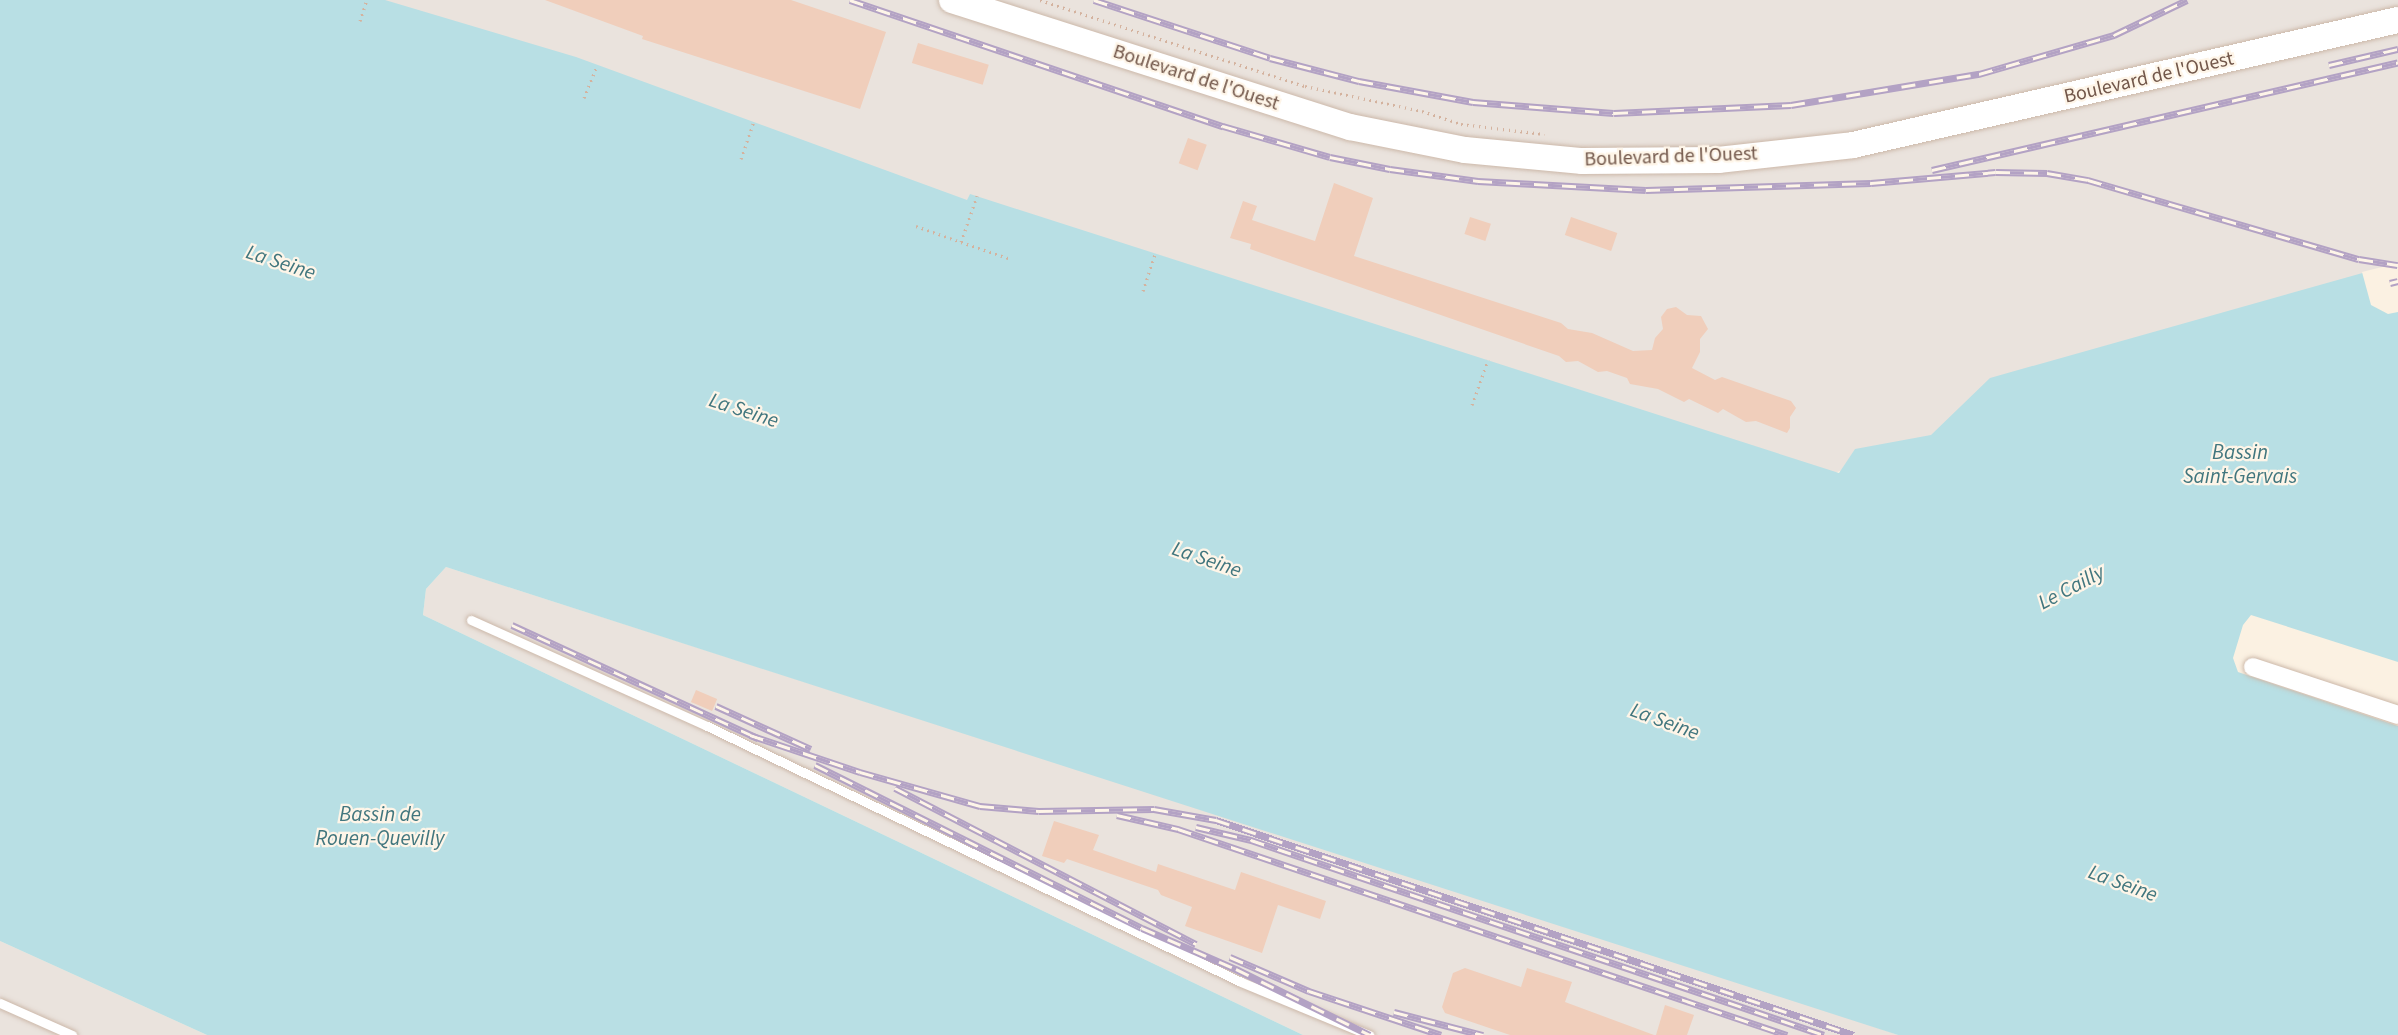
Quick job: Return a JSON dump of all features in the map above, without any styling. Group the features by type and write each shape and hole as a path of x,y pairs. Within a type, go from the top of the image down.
{"main road":[{"name":"Boulevard de l'Ouest","path":"952,0 1350,127 1466,150 1582,161 1718,160 1853,145 2398,20"}],"street":[{"path":"2253,667 2398,715"}],"lane":[{"path":"471,620 707,726 1240,982 1369,1035"},
{"path":"0,1003 72,1035"}],"path":[{"path":"360,21 367,0"},
{"path":"1040,0 1305,86 1461,124 1547,134"},
{"path":"584,98 597,64"},
{"path":"741,159 754,121"},
{"path":"961,242 976,196"},
{"path":"916,226 1008,258"},
{"path":"1143,291 1155,255"},
{"path":"1472,405 1488,360"}],"shaded area":[{"path":"209,0 2398,0 2398,321 2249,338 1831,474"},
{"path":"446,567 1821,1008 1898,1035 1303,1035 423,615 426,589"},
{"path":"0,941 207,1035 0,1035"}],"water":[{"path":"0,0 385,0 576,57 967,200 970,194 1839,473 1855,449 1931,435 1990,378 2398,263 2398,662 2251,615 2243,625 2233,658 2238,672 2398,726 2398,1035 1898,1035 446,567 426,589 423,615 1303,1035 207,1035 0,941"}],"pier":[{"path":"2398,263 2398,312 2388,314 2371,305 2362,272"}],"building":[{"path":"545,0 791,0 886,32 860,109 642,39 643,36"},
{"path":"918,43 989,65 983,85 912,63"},
{"path":"1188,138 1207,145 1198,170 1179,163"},
{"path":"1334,183 1373,198 1354,256 1561,323 1568,329 1592,333 1633,351 1652,350 1655,338 1663,329 1661,317 1667,309 1676,307 1687,315 1701,316 1708,329 1700,339 1700,352 1692,368 1715,380 1722,377 1791,401 1796,408 1790,417 1790,428 1787,433 1756,421 1746,422 1723,409 1718,413 1689,399 1684,402 1658,389 1630,384 1627,378 1607,371 1598,372 1578,361 1566,362 1559,356 1250,249 1251,244 1230,238 1243,201 1257,206 1252,220 1315,241"},
{"path":"1470,217 1491,224 1485,241 1464,234"},
{"path":"1571,217 1617,233 1611,251 1565,235"},
{"path":"696,690 717,699 712,711 691,702"},
{"path":"1054,821 1099,835 1093,850 1156,872 1158,864 1235,890 1241,872 1326,901 1320,919 1278,905 1262,953 1185,926 1192,907 1161,895 1158,890 1067,859 1064,863 1042,856"},
{"path":"1465,968 1521,987 1527,968 1572,982 1565,1002 1654,1035 1510,1035 1445,1013 1442,1007 1453,973"},
{"path":"1665,1005 1694,1015 1687,1035 1656,1035"}],"railway":[{"path":"850,0 1223,126 1330,157 1390,169 1478,181 1646,190 1871,183 1996,172 2047,173 2088,180 2359,259 2398,265"},
{"path":"1094,0 1270,58 1359,81 1473,102 1614,113 1791,105 1979,74 2114,35 2187,0"},
{"path":"2329,65 2398,49"},
{"path":"1932,170 2398,62"},
{"path":"2390,283 2398,281"},
{"path":"512,625 758,738"},
{"path":"716,706 811,749"},
{"path":"750,735 860,772 980,806 1039,811 1154,809 1216,820 1854,1035"},
{"path":"815,765 1142,928 1236,969 1370,1035"},
{"path":"895,788 1196,944"},
{"path":"1117,815 1178,829 1787,1035"},
{"path":"1196,827 1251,840 1824,1035"},
{"path":"1230,957 1309,991 1441,1035"},
{"path":"1394,1012 1483,1035"}],"water label":[{"name":"La Seine","path":"281,262"},
{"name":"La Seine","path":"744,410"},
{"name":"Bassin Saint-Gervais","path":"2240,464"},
{"name":"La Seine","path":"1207,559"},
{"name":"Le Cailly","path":"2071,587"},
{"name":"La Seine","path":"1665,721"},
{"name":"Bassin de Rouen-Quevilly","path":"380,826"},
{"name":"La Seine","path":"2123,883"}]}
